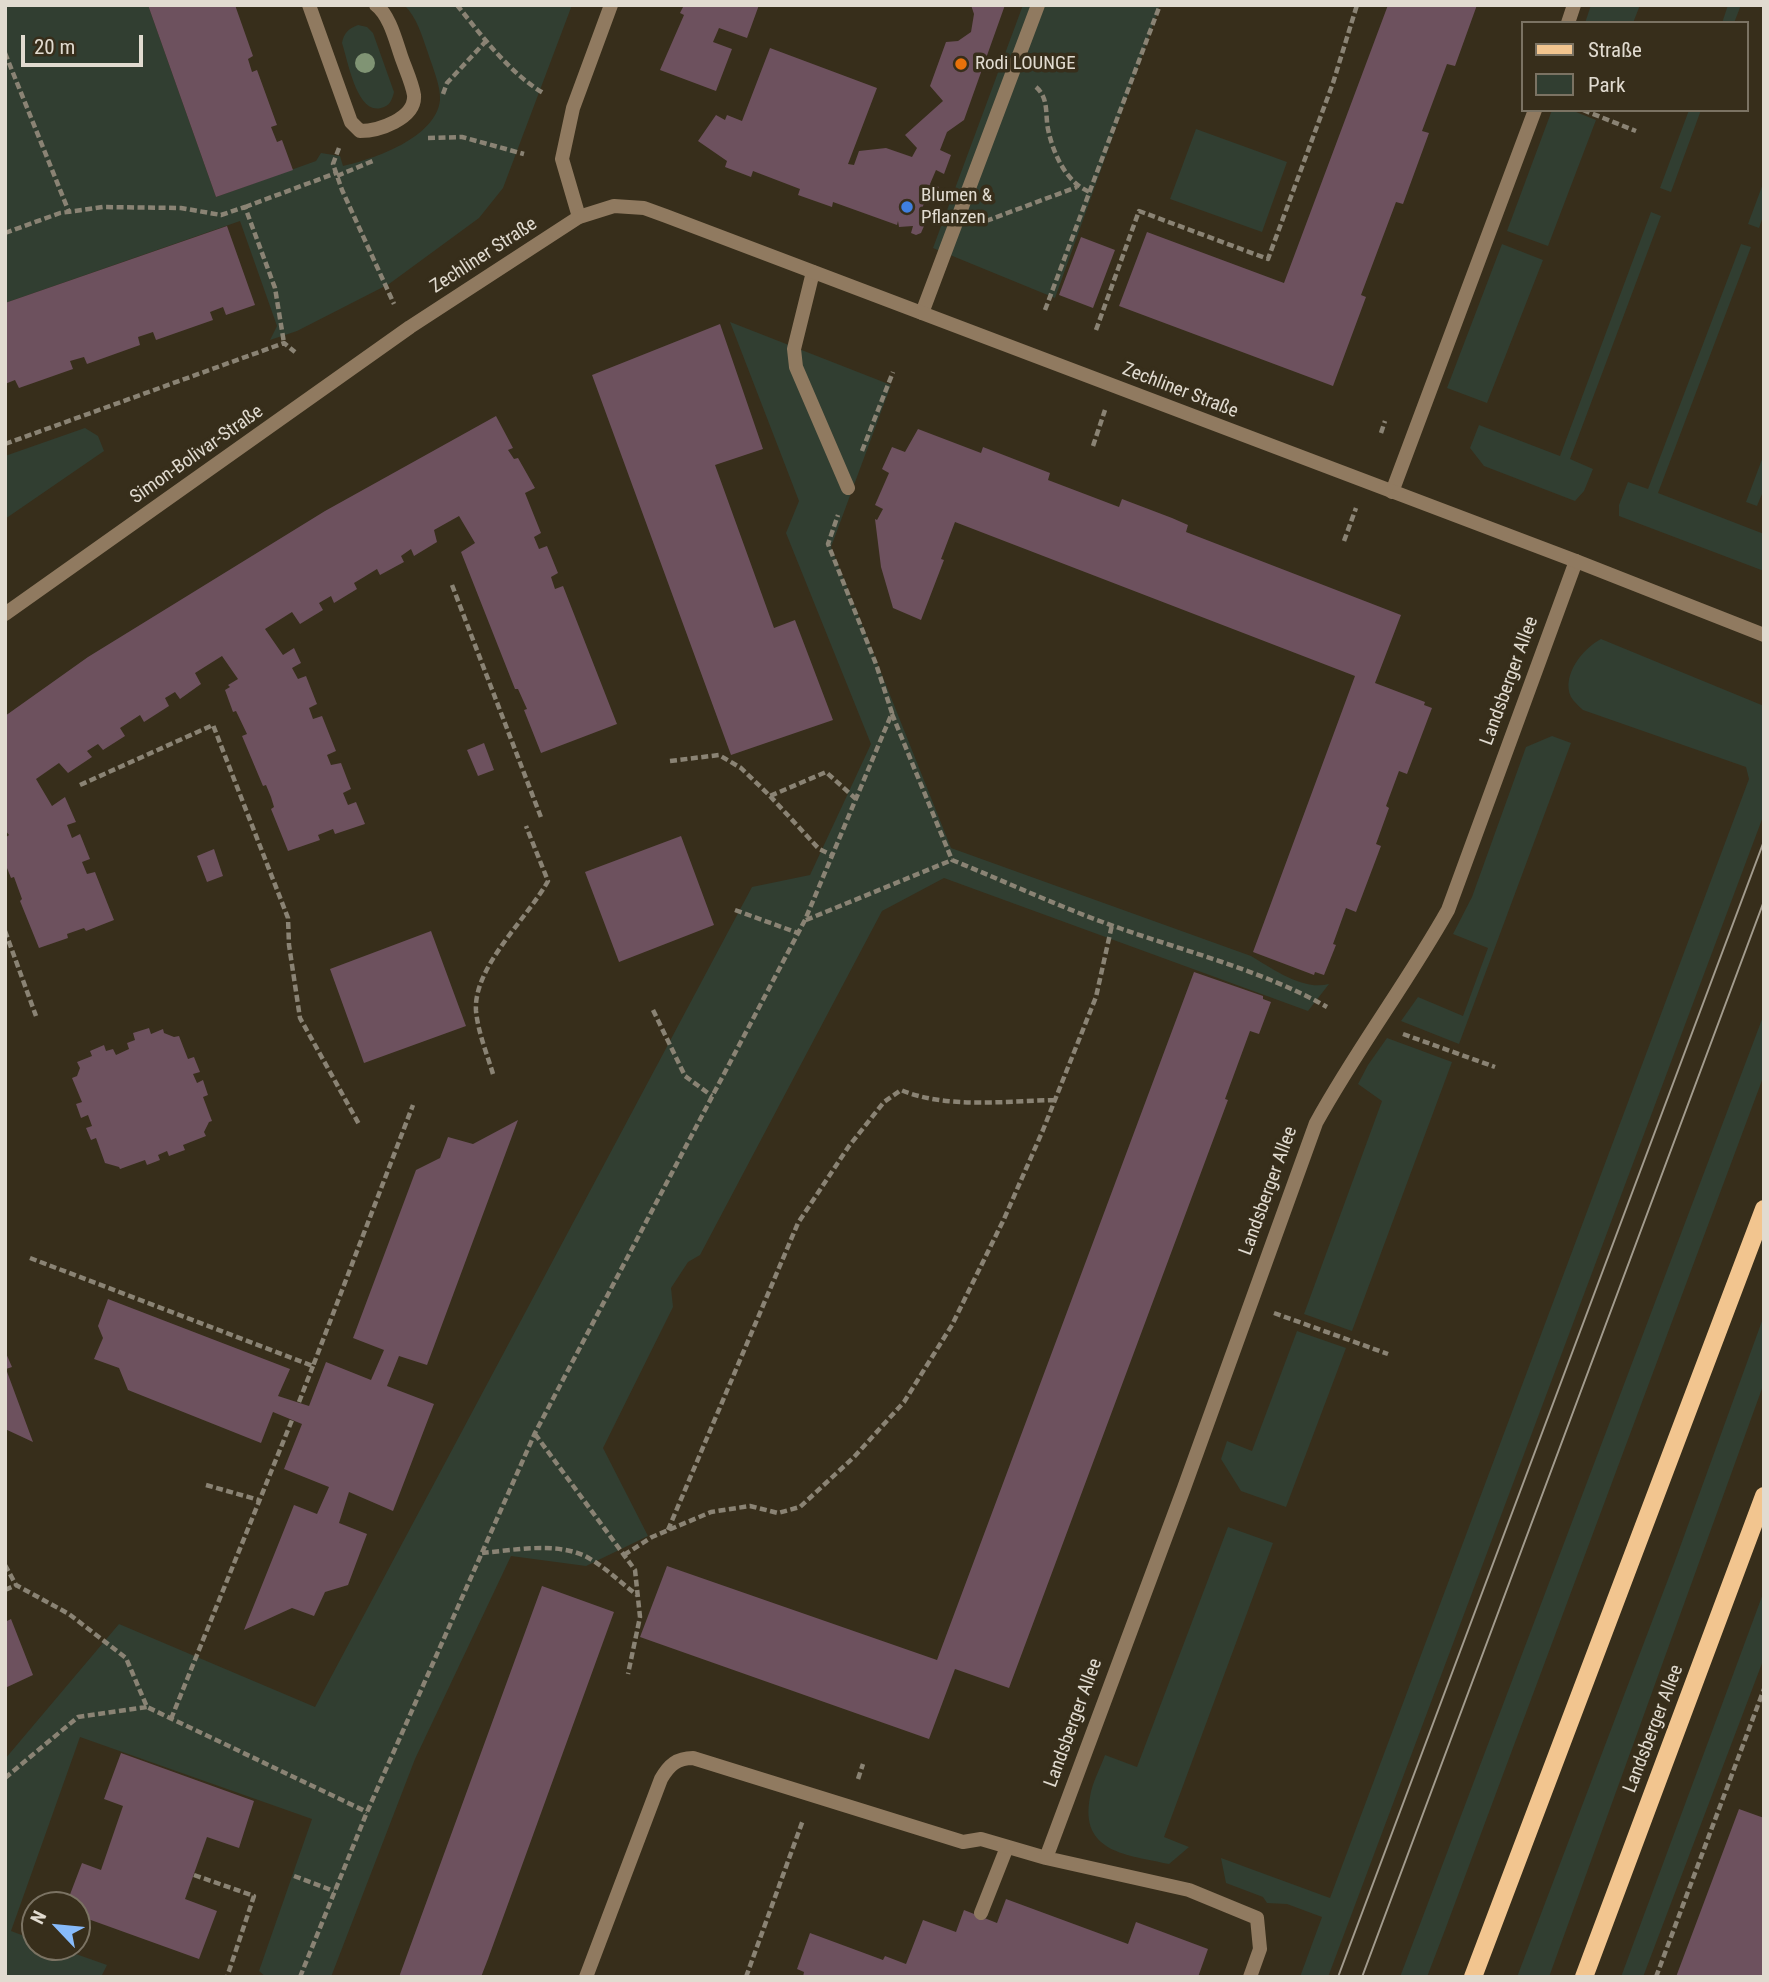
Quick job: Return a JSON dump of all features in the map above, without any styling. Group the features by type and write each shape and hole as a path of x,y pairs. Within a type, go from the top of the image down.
{"main road":[{"path":"1473,1977 1764,1209"},
{"name":"Landsberger Allee","path":"1584,1977 1764,1496"}],"street":[{"path":"309,5 351,122 360,131 370,131 402,118 414,97 397,42 383,10 376,5"},
{"path":"579,217 562,159 573,108 611,5"},
{"path":"922,313 1038,5"},
{"path":"1392,492 1534,112"},
{"name":"Zechliner Straße","path":"410,327 579,217 614,206 643,208 1576,561 1764,635"},
{"path":"813,272 794,349 796,367 848,488"},
{"name":"Simon-Bolivar-Straße","path":"5,614 410,327"},
{"name":"Landsberger Allee","path":"1046,1858 1316,1123 1343,1073 1420,960 1448,910 1576,561"},
{"path":"586,1977 661,1779 667,1767 683,1758 693,1758 963,1842 981,1839 1046,1858 1189,1890 1257,1918 1260,1950 1250,1977"},
{"path":"981,1913 1007,1847"}],"path":[{"path":"457,5 486,41 533,88 545,94"},
{"path":"1045,310 1160,5"},
{"path":"1096,330 1139,211 1268,259 1333,83 1357,5"},
{"path":"447,83 486,41"},
{"path":"5,53 69,212"},
{"path":"1033,84 1042,92 1048,131 1062,166 1077,187 1090,192"},
{"path":"1588,112 1636,131"},
{"path":"351,122 333,164 388,296 410,327"},
{"path":"428,138 462,137 524,153"},
{"path":"5,233 60,212 103,207 181,208 221,215 336,173"},
{"path":"952,234 1077,187"},
{"path":"245,207 275,288 284,343 295,352"},
{"path":"5,444 284,343"},
{"path":"893,372 828,544 876,663 892,713 953,860"},
{"path":"1093,446 1114,386"},
{"path":"452,585 542,820"},
{"path":"300,1977 367,1812 535,1433 805,920 892,713"},
{"path":"80,785 213,725 289,918 289,945 300,1018 360,1126"},
{"path":"670,761 719,755 741,768 819,849 832,855"},
{"path":"770,796 825,772 856,799"},
{"path":"493,1074 476,1013 477,992 494,958 548,881 526,826"},
{"path":"805,920 953,860 1112,925 1276,982 1327,1007"},
{"path":"735,910 798,933"},
{"path":"624,1555 652,1537 711,1513 750,1506 778,1513 800,1507 854,1457 904,1402 952,1325 1004,1219 1096,997 1112,925"},
{"path":"5,931 36,1016"},
{"path":"653,1010 685,1076 712,1096"},
{"path":"1378,1024 1494,1067"},
{"path":"668,1531 798,1223 849,1146 884,1102 901,1090 917,1097 951,1101 1055,1100"},
{"path":"299,1402 413,1105"},
{"path":"30,1258 313,1366"},
{"path":"1251,1305 1388,1354"},
{"path":"171,1719 292,1420"},
{"path":"535,1433 635,1570 640,1617 628,1674"},
{"path":"206,1485 260,1500"},
{"path":"481,1553 560,1549 582,1555 601,1565 637,1595"},
{"path":"5,1565 16,1585 69,1614 127,1658 147,1707"},
{"path":"5,1590 16,1585"},
{"path":"1656,1977 1764,1689"},
{"path":"5,1778 78,1717 147,1707 367,1812"},
{"path":"746,1977 805,1814"},
{"path":"194,1875 254,1896 227,1977"},
{"path":"294,1876 334,1891"}],"green space":[{"path":"5,5 148,5 216,197 316,161 321,153 340,156 343,166 371,158 402,145 428,125 440,100 439,89 419,27 404,5 572,5 503,188 479,218 389,284 297,331 270,340 277,326 240,221 5,303"},
{"path":"1023,5 1160,5 1055,298 933,248"},
{"path":"1591,5 1640,5 1634,21 1586,21"},
{"path":"1728,5 1741,5 1735,21 1723,21"},
{"path":"358,25 367,27 373,33 394,92 387,106 381,108 373,108 360,95 342,43 347,32"},
{"path":"1551,112 1576,112 1596,120 1548,246 1507,231"},
{"path":"1688,112 1700,112 1671,192 1660,188"},
{"path":"1196,129 1287,162 1262,232 1170,199"},
{"path":"1764,181 1764,214 1759,228 1748,224"},
{"path":"1651,212 1661,216 1570,459 1593,469 1584,491 1575,501 1484,466 1470,448 1479,425 1560,456"},
{"path":"1502,244 1543,260 1487,403 1447,388"},
{"path":"1741,244 1751,247 1658,493 1764,534 1764,571 1619,516 1619,505 1628,482 1648,489"},
{"path":"730,322 891,385 831,547 951,848 1251,956 1299,982 1329,984 1308,1011 944,878 882,911 700,1255 688,1262 671,1288 673,1307 603,1448 648,1536 586,1566 511,1556 415,1759 331,1977 266,1977 259,1971 312,1819 80,1737 25,1891 21,1891 21,1903 11,1931 21,1935 21,1961 91,1959 107,1965 101,1977 5,1977 5,1759 119,1624 315,1707 752,887 810,875 871,744 786,533 799,501"},
{"path":"85,428 98,436 104,451 5,519 5,456"},
{"path":"1764,454 1764,489 1757,506 1746,502"},
{"path":"1601,639 1764,706 1764,814 1328,1977 1300,1977 1322,1917 1287,1904 1267,1903 1263,1897 1226,1883 1221,1858 1330,1898 1749,779 1746,767 1583,710 1575,703 1569,689 1571,672 1587,649"},
{"path":"1552,736 1571,743 1459,1044 1401,1021 1418,997 1463,1016 1488,948 1453,934 1472,897 1526,747"},
{"path":"1764,1014 1764,1075 1445,1930 1427,1977 1400,1977"},
{"path":"1387,1038 1452,1062 1352,1331 1304,1314 1382,1101 1358,1084"},
{"path":"1762,1321 1764,1383 1549,1977 1517,1977 1675,1561"},
{"path":"1297,1331 1346,1348 1286,1507 1241,1491 1221,1459 1227,1441 1252,1451"},
{"path":"1228,1527 1273,1543 1164,1837 1189,1847 1169,1864 1123,1854 1099,1840 1092,1830 1089,1816 1092,1786 1105,1755 1137,1767"},
{"path":"1764,1591 1764,1658 1643,1977 1621,1977"}],"building":[{"path":"148,5 235,5 253,56 248,59 252,72 257,70 277,125 271,127 277,142 282,140 293,170 216,197"},
{"path":"684,5 759,5 747,38 719,28 713,42 732,49 716,91 660,70 684,15 680,13"},
{"path":"971,5 1005,5 964,120 947,132 940,150 951,155 944,174 936,170 930,184 939,187 933,204 925,201 923,206 924,226 921,233 911,233 913,226 899,227 898,221 897,225 833,202 832,207 798,195 800,189 753,171 751,177 725,167 727,161 698,141 716,115 725,120 727,115 742,121 770,48 877,88 848,164 854,165 859,151 886,148 912,157 917,148 905,135 943,101 930,86 946,42 958,41 971,32 974,14"},
{"path":"1388,5 1477,5 1455,66 1447,64 1422,131 1429,133 1403,204 1396,202 1361,295 1366,297 1333,386 1119,306 1147,232 1284,283"},
{"path":"227,226 255,305 226,315 223,307 210,312 213,320 156,340 153,332 138,337 140,345 87,364 84,357 70,361 73,369 19,388 15,380 5,384 5,303"},
{"path":"1081,237 1115,250 1093,308 1059,295"},
{"path":"720,324 763,449 715,465 774,628 795,620 833,720 731,755 592,375"},
{"path":"496,416 513,448 508,450 514,459 518,458 535,488 525,493 541,533 534,537 539,549 547,546 558,573 551,577 555,589 563,586 617,724 541,753 524,710 527,709 518,689 515,689 461,552 475,543 459,516 434,530 437,542 414,556 411,549 401,556 404,562 380,575 377,569 354,583 357,589 334,603 331,596 319,603 323,610 300,624 292,612 265,629 283,655 294,648 301,663 292,668 298,679 306,676 317,704 309,708 313,719 322,716 336,751 327,755 331,765 341,763 351,789 343,793 348,805 356,802 365,824 335,834 333,829 318,835 320,840 288,851 271,809 274,807 271,797 266,785 263,786 242,736 247,734 236,711 233,712 225,690 238,679 222,656 195,673 201,684 180,699 175,692 165,698 169,706 144,722 140,715 120,728 125,736 103,750 98,744 87,751 92,757 68,773 59,763 36,779 52,806 65,797 76,822 67,825 72,838 80,834 90,859 82,862 87,874 95,872 114,920 86,931 84,928 67,934 68,938 39,948 20,901 22,899 14,877 11,878 5,863 5,838 9,835 5,830 5,716 88,657 325,511"},
{"path":"918,429 981,453 983,447 1050,473 1048,480 1119,507 1122,499 1172,518 1188,525 1186,532 1401,615 1375,683 1425,702 1424,705 1432,708 1407,774 1399,771 1376,844 1381,846 1356,912 1346,908 1324,975 1315,972 1314,975 1253,952 1355,676 955,522 921,620 893,608 881,567 875,519 877,520 883,509 875,505 889,473 882,469 892,447 905,452"},
{"path":"484,743 494,770 478,776 467,750"},
{"path":"681,836 714,925 619,962 585,872"},
{"path":"214,849 223,876 207,882 197,856"},
{"path":"431,931 466,1026 364,1063 330,969"},
{"path":"1194,972 1263,996 1263,999 1271,1002 1259,1034 1250,1031 1225,1099 1228,1100 1009,1688 955,1669 929,1739 640,1637 667,1566 937,1660"},
{"path":"149,1028 151,1034 163,1029 164,1033 179,1036 188,1059 194,1057 200,1072 193,1074 197,1083 203,1080 208,1095 203,1097 212,1121 204,1132 206,1136 183,1145 185,1150 169,1156 167,1151 158,1155 160,1160 147,1165 145,1160 120,1169 105,1163 96,1138 91,1140 86,1128 92,1126 88,1115 81,1118 76,1104 82,1102 72,1078 77,1076 80,1068 77,1062 92,1056 90,1051 104,1045 106,1051 113,1049 116,1055 129,1049 127,1043 135,1040 133,1033"},
{"path":"518,1120 427,1365 399,1356 387,1386 434,1404 393,1511 349,1492 339,1523 367,1534 348,1585 325,1592 314,1616 292,1608 244,1630 294,1505 317,1514 329,1487 284,1469 302,1424 273,1412 261,1443 128,1390 119,1368 94,1359 103,1338 98,1326 108,1299 290,1369 278,1396 309,1406 326,1362 371,1380 384,1350 353,1338 416,1170 440,1158 448,1137 473,1144"},
{"path":"5,1351 12,1367 6,1369 33,1442 5,1429"},
{"path":"542,1586 614,1612 488,1959 481,1977 399,1977"},
{"path":"11,1619 33,1675 5,1688 5,1622"},
{"path":"121,1753 254,1801 239,1848 207,1837 185,1899 217,1911 199,1959 91,1920 91,1891 71,1891 82,1863 101,1870 123,1806 104,1799"},
{"path":"1739,1809 1764,1818 1764,1977 1676,1977"},
{"path":"1006,1899 1128,1944 1136,1922 1208,1949 1198,1977 803,1977 804,1972 797,1969 810,1933 883,1960 885,1956 906,1964 923,1920 956,1932 964,1910 997,1923"}],"tram line":[{"path":"1338,1977 1764,841"},
{"path":"1362,1977 1764,901"}],"place":[{"name":"Rodi LOUNGE","path":"961,64"},
{"name":"Blumen & Pflanzen","path":"907,207"}]}
